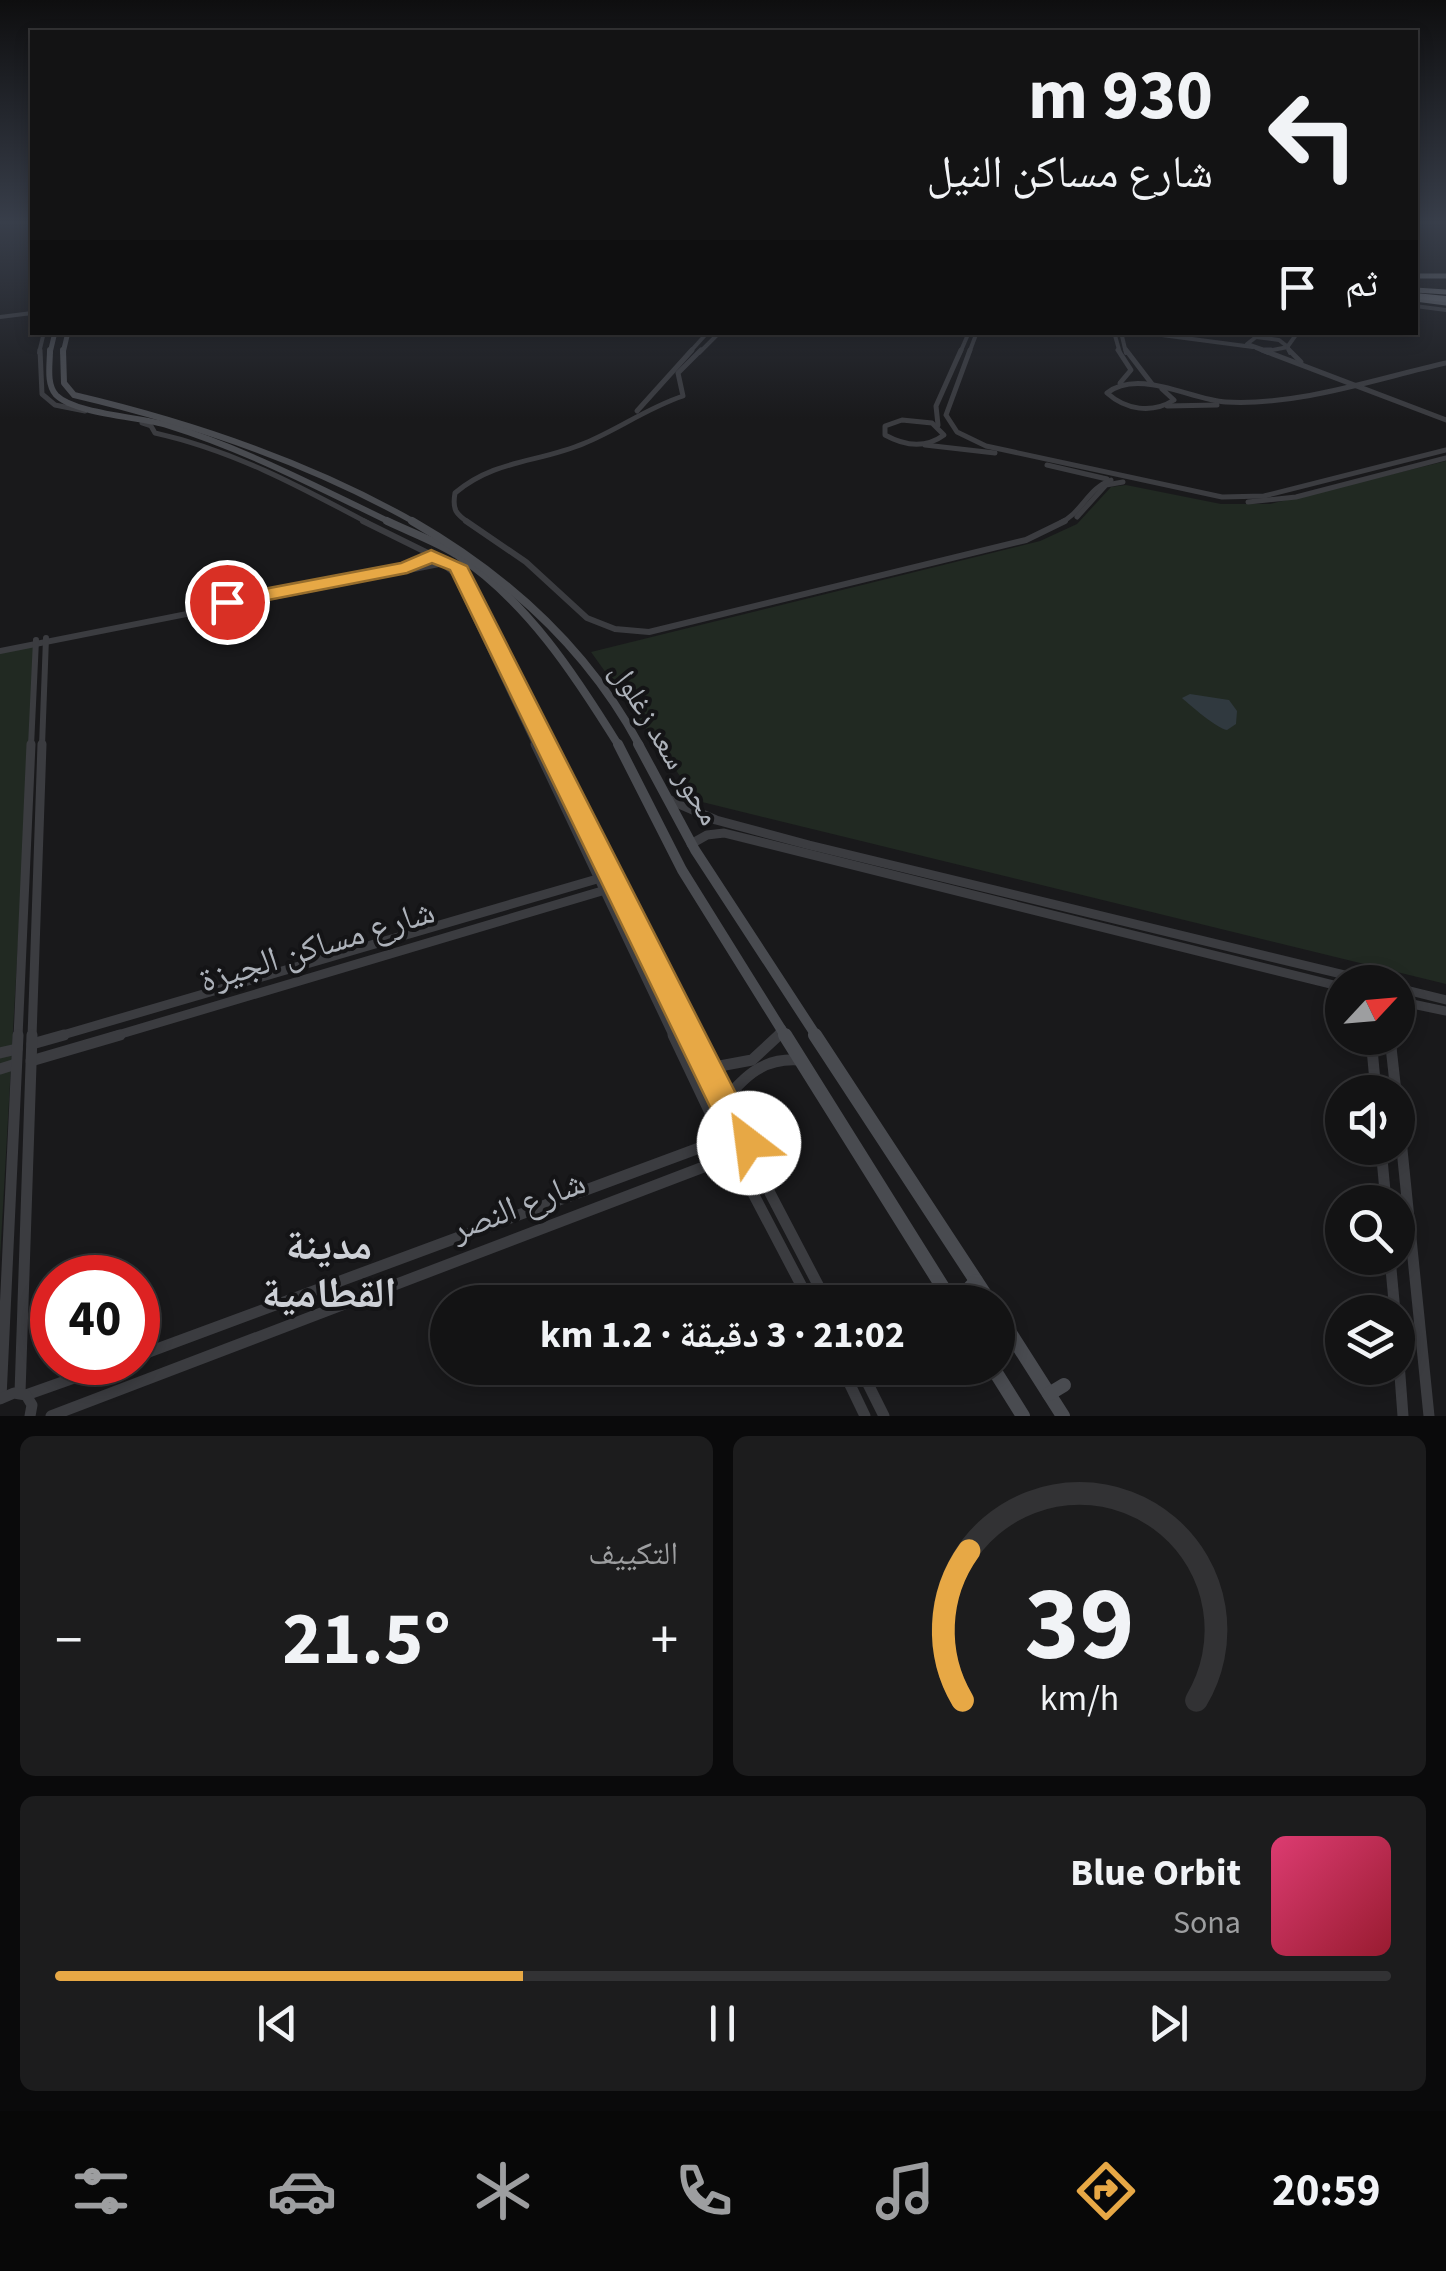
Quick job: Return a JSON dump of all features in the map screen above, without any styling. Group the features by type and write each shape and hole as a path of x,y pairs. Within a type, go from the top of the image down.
{"highway":[{"path":"1418,299 1446,302"}],"main road":[{"path":"55,335 50,350 50,388 61,403"},
{"name":"محور سعد زغلول","path":"67,335 63,344 64,383 74,395 176,419 308,467 404,514 468,553 506,583 579,656 613,703 692,844 819,1027 979,1285"},
{"name":"محور سعد زغلول","path":"61,403 166,424 254,457 348,508 366,510 454,553 490,579 556,651 597,710 637,775 682,870 941,1285"},
{"path":"293,477 308,467"},
{"path":"354,517 366,510"},
{"path":"389,521 404,514"},
{"path":"597,710 602,704 613,703"},
{"path":"974,1285 976,1281"},
{"path":"1015,1348 1063,1416"},
{"path":"1004,1385 1023,1416"},
{"path":"1048,1394 1064,1385"}],"street":[{"path":"1418,299 1446,302"},
{"path":"0,316 30,312"},
{"path":"43,335 39,346 39,386 45,398 145,423 158,434 182,436 248,462 348,508 354,517 441,561 462,581 818,1285"},
{"path":"705,335 623,421 592,437 479,471 456,486 449,498 450,511 459,524 521,564 579,618 615,633 659,634 1030,541 1076,516 1106,485 1123,482"},
{"path":"677,380 687,362 717,335"},
{"path":"925,445 942,439 936,406 968,335"},
{"path":"1118,335 1116,345 1131,370 1107,394 1116,402 1136,408 1245,405 1446,365"},
{"path":"1119,335 1139,373 1174,400 1166,406"},
{"path":"1160,335 1278,351 1288,347 1296,335"},
{"path":"1211,335 1274,339 1288,347 1299,361 1446,417"},
{"path":"1266,335 1247,342 1339,383 1357,385"},
{"path":"976,336 946,411 949,424 957,432 994,448 1219,502 1271,501 1446,458"},
{"path":"664,377 677,380"},
{"path":"677,380 684,394 655,405 613,431 579,446 477,474 455,493 454,510 464,522 526,562 587,618 615,629 641,632 672,628 1026,540 1076,516 1096,485 1110,480"},
{"path":"1118,384 1235,402 1339,383"},
{"path":"644,403 655,405"},
{"path":"936,406 885,426 885,435 898,442 978,450 1110,480 1210,496 1264,496 1446,450"},
{"path":"902,420 941,429 978,450"},
{"path":"1084,474 1096,485"},
{"path":"0,649 441,561"},
{"path":"462,581 720,1138 719,1151 731,1159 801,1285"},
{"path":"30,1416 32,1405 23,1394 41,641"},
{"path":"41,641 0,1399 50,1385"},
{"path":"670,800 725,828 1325,983"},
{"path":"692,844 725,828 1325,972"},
{"name":"شارع مساكن الجيزة","path":"32,1044 613,874"},
{"name":"شارع مساكن الجيزة","path":"31,1061 619,886"},
{"path":"1415,992 1446,1000"},
{"path":"1415,1004 1446,1011"},
{"path":"709,1068 728,1069 754,1060 770,1048 782,1029"},
{"path":"0,1053 17,1049"},
{"path":"724,1100 744,1076 760,1065 781,1058 802,1060"},
{"path":"0,1069 16,1064"},
{"path":"720,1138 738,1132"},
{"name":"شارع النصر","path":"160,1348 720,1138"},
{"path":"731,1159 748,1151"},
{"name":"شارع النصر","path":"50,1416 731,1159"},
{"path":"1404,1165 1429,1416"},
{"path":"850,1385 865,1416"},
{"path":"868,1385 884,1416"},
{"path":"1401,1385 1403,1416"}],"shaded area":[{"path":"1446,461 1446,984 1415,976 1415,965 1368,965 698,801 591,652 1040,541 1077,524 1111,487 1126,485 1221,504 1270,504"},
{"path":"35,644 0,1259 0,651"},
{"path":"1190,694 1229,700 1237,711 1236,724 1227,730 1217,725 1182,698"}],"district":[{"name":"مدينة القطامية","path":"329,1270"}],"route":[{"path":"227,602 407,567 431,556 458,566 738,1132 749,1143"}]}
